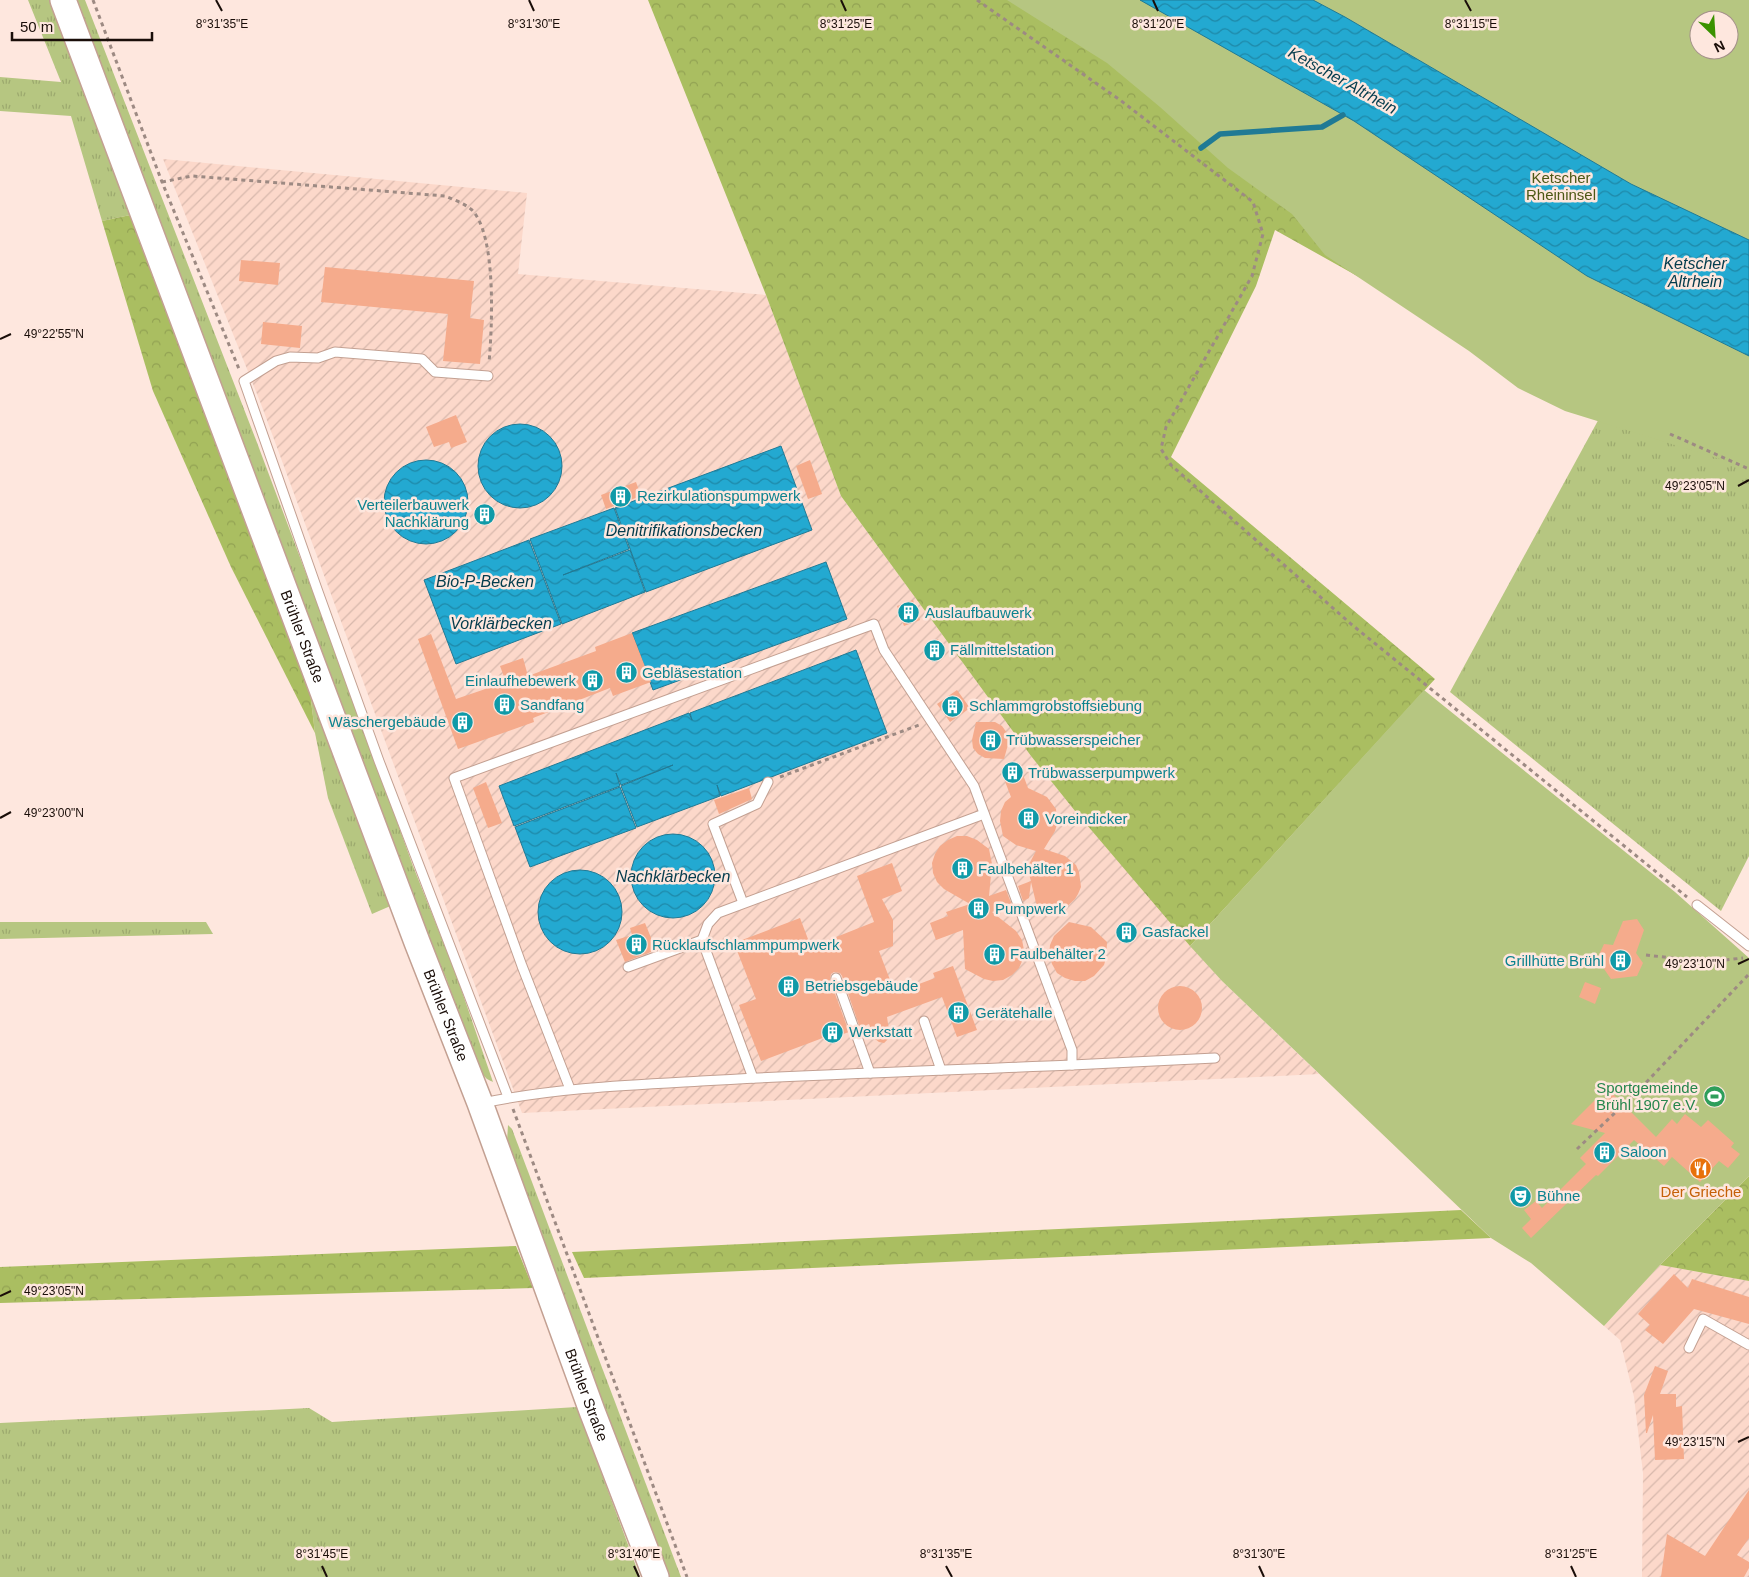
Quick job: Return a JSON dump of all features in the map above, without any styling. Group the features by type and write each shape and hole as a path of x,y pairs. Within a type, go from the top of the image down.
{"street":[{"name":"Brühler Straße","path":"64,0 417,942 480,1103 592,1411 656,1577"}],"lane":[{"path":"488,376 436,372 422,359 335,352 318,358 290,358 276,361 244,381 376,752 508,1097"},
{"path":"570,1089 522,966 454,778 874,624 884,650 974,786 1072,1050 1072,1065"},
{"path":"743,903 712,824 757,804 768,782"},
{"path":"753,1078 702,940 708,924 718,913 743,903 984,814"},
{"path":"1697,905 1749,946"},
{"path":"628,967 702,940"},
{"path":"836,978 870,1073"},
{"path":"924,1021 941,1070"},
{"path":"480,1103 508,1097 570,1089 753,1078 1215,1058"},
{"path":"1689,1348 1703,1320 1749,1345"}],"path":[{"path":"93,0 162,182 244,381"},
{"path":"978,0 1120,100 1253,202 1263,234 1252,276 1166,427 1161,448 1170,465 1351,624 1697,905"},
{"path":"162,182 192,176 445,196 460,202 472,210 483,228 488,250 492,322 488,376"},
{"path":"1670,434 1749,469"},
{"path":"768,782 931,720"},
{"path":"1646,955 1707,962 1742,958"},
{"path":"1577,1149 1638,1091 1749,974"},
{"path":"508,1097 687,1577"}],"shaded area":[{"path":"163,159 527,193 518,274 766,295 841,496 1031,756 1075,811 1222,981 1319,1074 522,1113 261,404"},
{"path":"1660,1265 1749,1281 1749,1577 1642,1577 1643,1473 1634,1397 1620,1340 1604,1326"}],"green space":[{"path":"28,0 52,0 135,214 102,221 71,116 0,111 0,77 61,82"},
{"path":"72,0 85,0 256,440 352,696 413,866 456,974 493,1082 479,1071 446,978 424,930"},
{"path":"648,0 1140,0 1409,305 1275,230 1256,286 1171,457 1435,679 1190,946 1075,811 1031,756 841,496 766,295"},
{"name":"Ketscher Rheininsel","path":"1007,0 1749,0 1749,468 1565,411 1518,388 1469,351 1325,255 1292,214 1228,168 1160,107 1107,63"},
{"path":"135,214 310,692 315,733 231,567 153,391 102,221"},
{"path":"1607,404 1749,459 1749,856 1721,911 1450,692"},
{"path":"1424,690 1675,892 1749,958 1749,1176 1660,1265 1604,1326 1531,1263 1491,1238 1222,981 1190,946"},
{"path":"310,692 395,904 372,914 328,798 315,733"},
{"path":"0,922 206,922 213,934 0,939"},
{"path":"508,1125 512,1129 681,1577 666,1577 507,1141"},
{"path":"1749,1176 1749,1281 1660,1265"},
{"path":"1461,1210 1491,1238 584,1278 572,1252"},
{"path":"516,1246 533,1288 0,1303 0,1267"},
{"path":"577,1407 640,1577 0,1577 0,1423 309,1408 332,1422"}],"water":[{"name":"Ketscher Altrhein","path":"1140,0 1313,0 1631,184 1749,240 1749,356 1587,276 1354,121"},
{"path":"512,424 528,424 544,431 555,442 562,458 559,482 550,496 544,501 528,508 512,508 496,501 485,490 478,474 478,458 485,442 496,431"},
{"name":"Denitrifikationsbecken","path":"781,446 812,530 646,592 615,508"},
{"path":"418,460 434,460 450,467 461,478 468,494 465,518 456,532 450,537 434,544 418,544 402,537 391,526 384,510 384,494 391,478 402,467"},
{"path":"614,508 629,549 563,575 630,550 645,592 562,624 530,539"},
{"path":"529,540 561,624 456,664 424,580"},
{"path":"826,562 847,619 653,690 632,633"},
{"path":"856,650 887,733 721,796 717,785 720,796 637,827 621,786 673,765 621,785 616,773 620,786 514,826 499,786 689,713 692,720 690,713"},
{"path":"620,787 636,828 530,867 515,827"},
{"name":"Nachklärbecken","path":"665,834 681,834 697,841 708,852 715,868 712,892 703,906 697,911 681,918 665,918 649,911 638,900 631,884 631,868 638,852 649,841"},
{"name":"Nachklärbecken","path":"572,870 588,870 604,877 615,888 622,904 619,928 610,942 604,947 588,954 572,954 556,947 545,936 538,920 538,904 545,888 556,877"}],"building":[{"path":"241,260 280,263 278,285 239,281"},
{"path":"325,267 474,281 470,318 484,320 480,364 443,361 448,314 321,302"},
{"path":"263,322 302,326 300,348 261,344"},
{"path":"456,415 467,442 451,448 449,442 434,447 426,427"},
{"path":"810,460 822,494 808,499 796,466"},
{"name":"Rezirkulationspumpwerk","path":"636,482 641,496 606,509 601,495"},
{"name":"Auslaufbauwerk","path":"913,600 920,620 904,626 897,606"},
{"path":"632,633 651,682 613,696 610,688 533,718 534,722 458,749 418,639 431,634 456,699 506,682 500,666 523,658 528,676 596,651 595,647"},
{"name":"Fällmittelstation","path":"938,639 944,656 931,660 925,644"},
{"name":"Schlammgrobstoffsiebung","path":"957,690 970,708 950,722 937,704"},
{"name":"Trübwasserspeicher","path":"976,722 995,722 1002,726 1007,733 1009,741 1004,759 985,758 973,748 972,740"},
{"path":"1019,764 1028,788 1047,797 1056,809 1057,824 1055,831 1044,849 1065,856 1076,865 1079,872 1081,887 1078,894 1060,913 1037,907 1031,882 1029,898 1023,901 1018,886 1031,881 1027,868 1036,851 1016,845 1003,836 1000,821 1001,811 1005,802 1011,797 1001,771"},
{"path":"486,782 502,823 488,828 473,788"},
{"path":"749,788 752,799 719,814 714,800"},
{"path":"957,836 967,836 977,840 989,849 992,864 989,896 1006,890 1012,905 992,912 1016,931 1022,940 1024,950 1019,968 1003,980 993,981 984,979 965,969 963,930 936,940 930,923 948,916 946,912 970,904 944,889 937,882 933,873 932,863 940,846"},
{"path":"892,863 902,891 882,899 893,920 893,946 879,951 895,993 935,978 933,973 953,966 977,1030 957,1037 942,997 887,1017 890,1037 884,1043 879,1042 875,1039 869,1024 860,1028 842,976 840,973 834,972 831,974 830,980 849,1032 829,1039 828,1036 761,1061 739,1005 756,999 734,943 800,918 811,947 874,922 857,876"},
{"path":"1637,919 1644,930 1636,953 1643,963 1637,976 1611,979 1597,959 1604,944 1613,945 1623,921"},
{"path":"1069,922 1091,927 1107,942 1104,965 1094,976 1085,981 1075,981 1057,973 1049,955 1050,945 1054,936"},
{"name":"Rücklaufschlammpumpwerk","path":"645,923 656,950 625,962 616,940 632,935 630,928"},
{"path":"1585,982 1601,988 1595,1004 1579,997"},
{"path":"1180,986 1192,990 1198,996 1202,1008 1198,1020 1192,1026 1180,1030 1168,1026 1162,1020 1158,1008 1162,996 1168,990"},
{"path":"1612,1093 1656,1137 1672,1119 1677,1124 1685,1114 1701,1127 1708,1120 1734,1143 1731,1147 1740,1154 1728,1168 1719,1161 1700,1182 1672,1157 1664,1166 1634,1140 1531,1238 1522,1228 1531,1219 1524,1210 1536,1201 1542,1208 1586,1164 1580,1158 1605,1133 1571,1124 1597,1098 1604,1101"},
{"path":"1674,1274 1688,1288 1692,1279 1749,1297 1749,1324 1694,1309 1663,1344 1645,1330 1650,1325 1638,1314"},
{"path":"1655,1366 1668,1371 1660,1394 1676,1394 1676,1407 1682,1406 1684,1459 1655,1460 1653,1415 1646,1433 1644,1395"},
{"path":"1749,1490 1749,1538 1737,1555 1749,1562 1749,1568 1744,1577 1661,1577 1667,1534 1705,1556"}],"waterway":[{"path":"1201,148 1220,134 1322,127 1343,115"}],"place":[{"name":"Rezirkulationspumpwerk","path":"621,496"},
{"name":"Verteilerbauwerk Nachklärung","path":"485,514"},
{"name":"Auslaufbauwerk","path":"909,613"},
{"name":"Fällmittelstation","path":"934,650"},
{"name":"Gebläsestation","path":"626,673"},
{"name":"Einlaufhebewerk","path":"592,681"},
{"name":"Sandfang","path":"504,705"},
{"name":"Schlammgrobstoffsiebung","path":"953,706"},
{"name":"Wäschergebäude","path":"462,722"},
{"name":"Trübwasserspeicher","path":"990,740"},
{"name":"Trübwasserpumpwerk","path":"1012,773"},
{"name":"Voreindicker","path":"1029,819"},
{"name":"Faulbehälter 1","path":"962,869"},
{"name":"Pumpwerk","path":"979,909"},
{"name":"Gasfackel","path":"1126,932"},
{"name":"Rücklaufschlammpumpwerk","path":"636,945"},
{"name":"Faulbehälter 2","path":"994,954"},
{"name":"Grillhütte Brühl","path":"1620,961"},
{"name":"Betriebsgebäude","path":"789,986"},
{"name":"Gerätehalle","path":"959,1013"},
{"name":"Werkstatt","path":"833,1032"},
{"name":"Sportgemeinde Brühl 1907 e.V.","path":"1714,1097"},
{"name":"Saloon","path":"1604,1152"},
{"name":"Der Grieche","path":"1701,1169"},
{"name":"Bühne","path":"1521,1196"}],"water label":[{"name":"Bio-P-Becken","path":"485,581"},
{"name":"Vorklärbecken","path":"501,623"}]}
